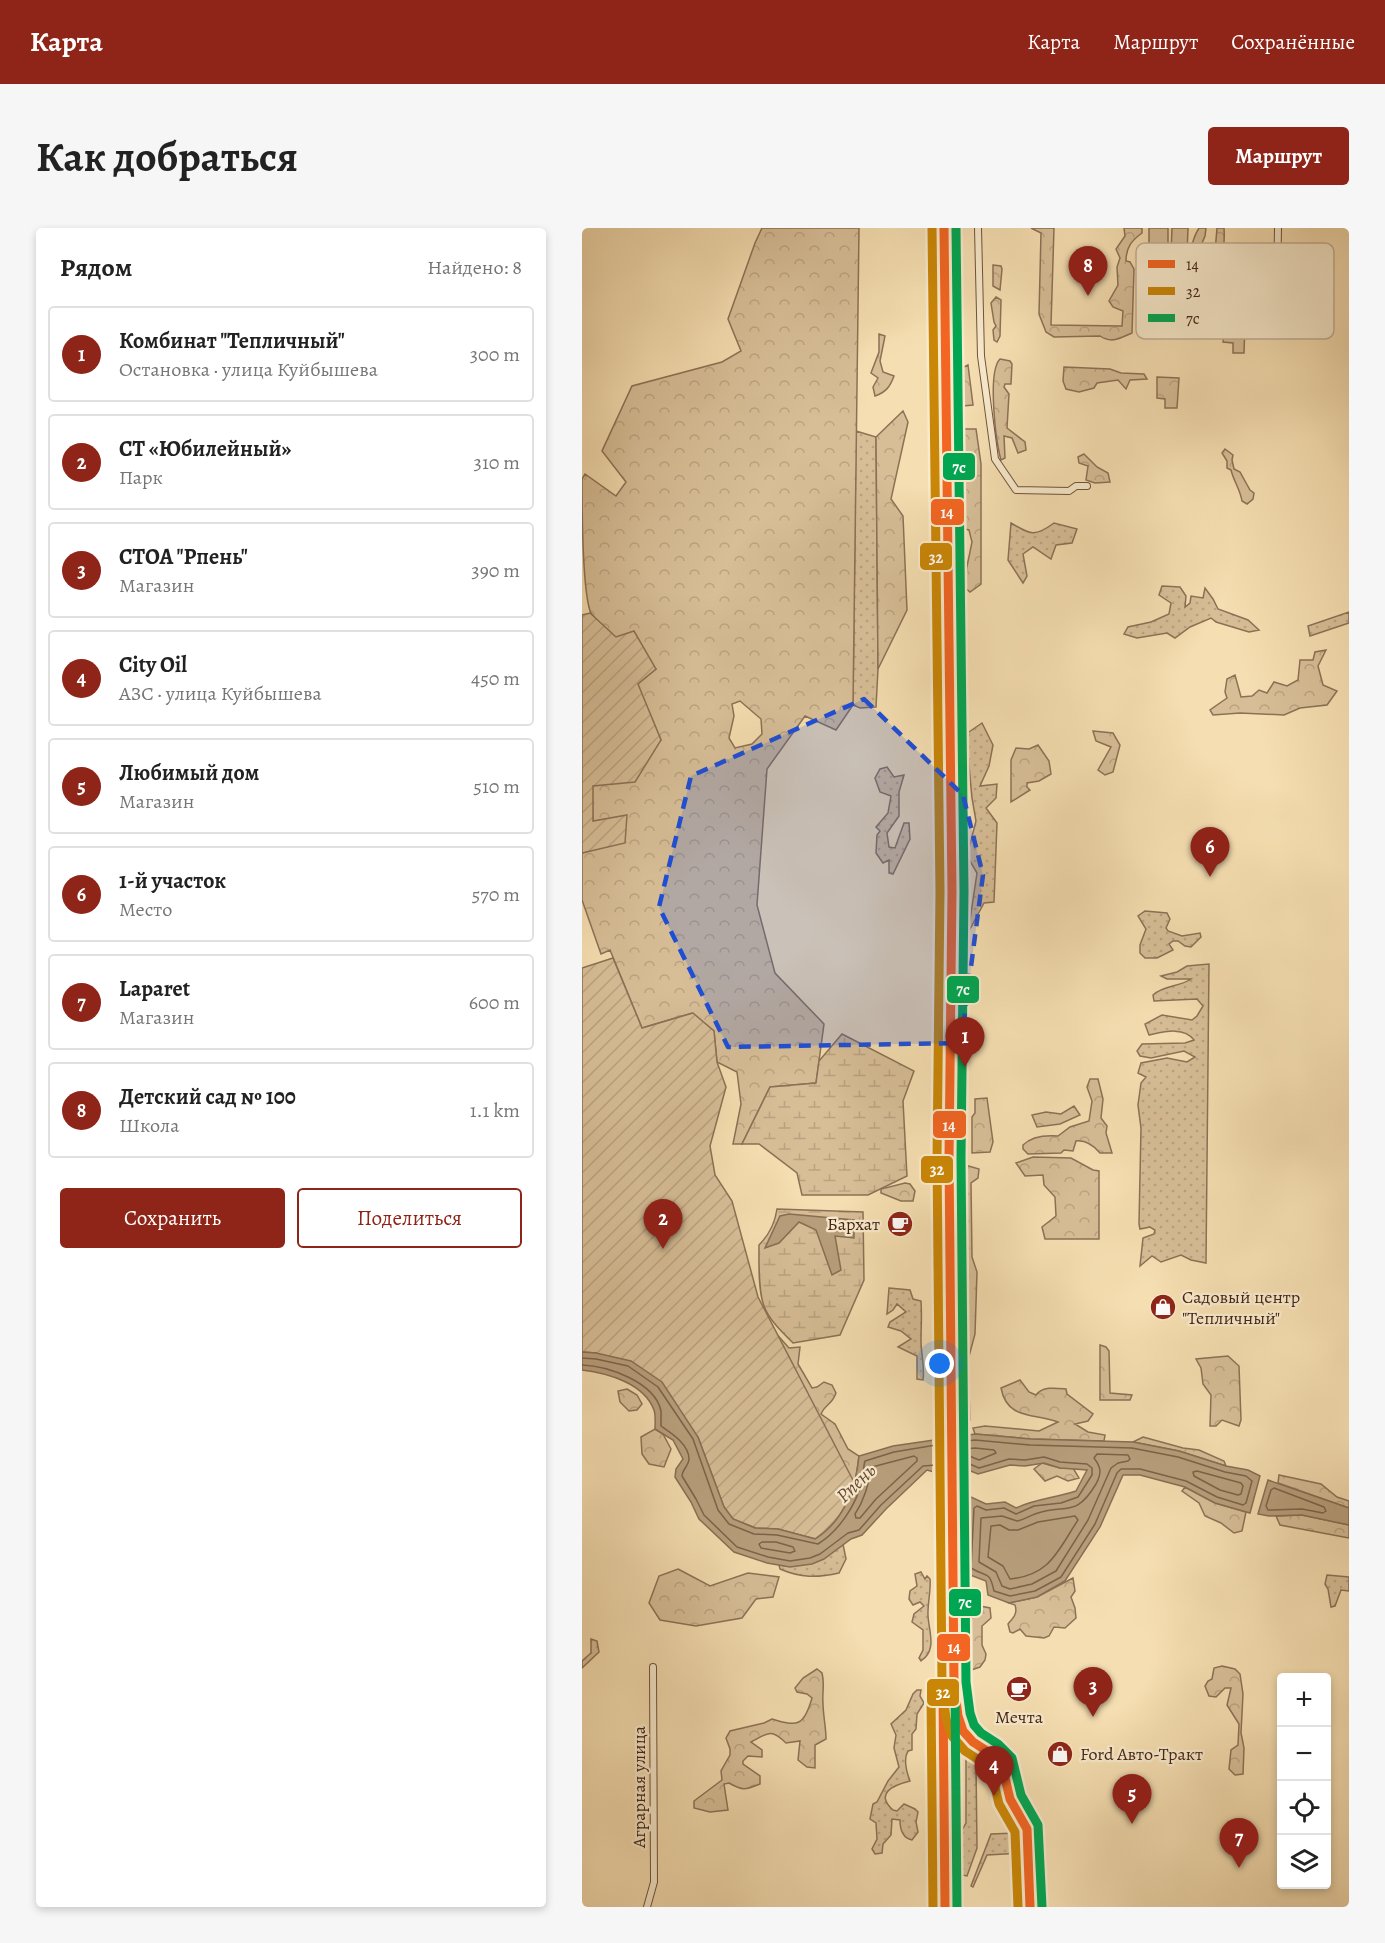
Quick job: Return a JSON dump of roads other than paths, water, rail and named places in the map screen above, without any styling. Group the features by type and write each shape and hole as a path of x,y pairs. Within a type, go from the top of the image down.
{"highway":[{"path":"934,228 940,890 939,1038 946,1428"},
{"path":"944,228 952,891 946,1428 945,1907"},
{"path":"946,1482 954,1683 956,1907"}],"street":[{"path":"978,228 981,356 995,459 1016,490 1069,491 1076,486 1088,486"},
{"path":"1278,228 1278,243"},
{"name":"Аграрная улица","path":"647,1907 654,1882 653,1667"},
{"path":"954,1683 958,1716 963,1731 1002,1764 1010,1799 1027,1829 1029,1907"}],"water":[{"path":"789,1214 854,1220 854,1238 835,1236 841,1270 832,1275 816,1230 799,1222 779,1243 765,1248 780,1216"},
{"name":"Рпень","path":"582,1352 631,1361 662,1382 698,1437 724,1507 733,1519 755,1528 778,1529 815,1539 834,1523 847,1503 855,1480 859,1456 893,1446 975,1434 1031,1439 1133,1442 1179,1451 1226,1466 1248,1470 1260,1476 1250,1513 1215,1503 1185,1487 1140,1475 1123,1475 1100,1527 1065,1581 1037,1597 1009,1603 988,1595 986,1581 965,1573 968,1504 971,1497 986,1504 1005,1502 1016,1508 1076,1491 1087,1470 1060,1468 1044,1463 1025,1466 1010,1465 978,1474 963,1468 934,1472 927,1470 862,1535 851,1539 824,1559 812,1564 790,1567 767,1563 734,1552 699,1519 675,1477 676,1469 683,1459 673,1440 655,1429 655,1412 649,1401 642,1393 624,1381 582,1370"},
{"path":"1268,1480 1349,1508 1349,1525 1302,1515 1258,1514"}],"place":[{"name":"Детский сад № 100","path":"1088,296"},
{"name":"1-й участок","path":"1210,877"},
{"name":"Комбинат \"Тепличный\"","path":"965,1067"},
{"name":"Бархат","path":"900,1224"},
{"name":"СТ «Юбилейный»","path":"663,1249"},
{"name":"Садовый центр \"Тепличный\"","path":"1163,1307"},
{"name":"Мечта","path":"1019,1689"},
{"name":"СТОА \"Рпень\"","path":"1093,1717"},
{"name":"Ford Авто-Тракт","path":"1060,1754"},
{"name":"City Oil","path":"994,1796"},
{"name":"Любимый дом","path":"1132,1824"},
{"name":"Laparet","path":"1239,1868"}]}
